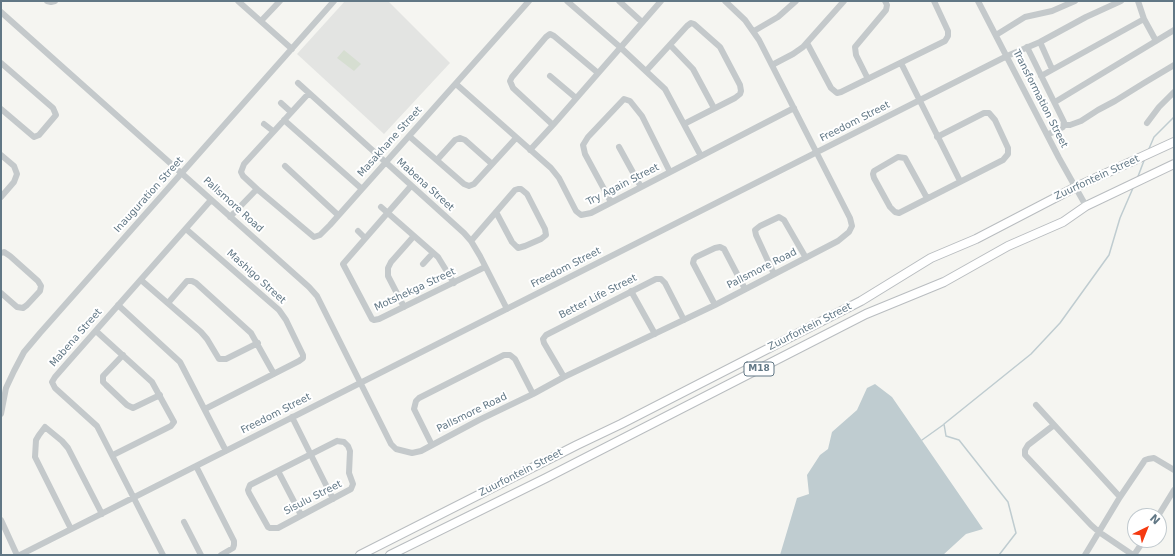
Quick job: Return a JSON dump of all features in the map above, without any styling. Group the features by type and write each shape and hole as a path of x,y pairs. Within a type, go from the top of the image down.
{"main road":[{"name":"Zuurfontein Street","path":"360,555 861,301 925,261 976,238 1076,187 1174,142"},
{"name":"Zuurfontein Street","path":"390,555 546,478 866,314 950,280 1000,251 1063,222 1086,206 1174,164"}],"street":[{"path":"47,1 55,1"},
{"path":"238,1 292,49"},
{"path":"261,21 280,1"},
{"name":"Inauguration Street","path":"1,414 6,388 24,352 65,303 334,1"},
{"name":"Masakhane Street","path":"273,131 244,164 241,169 243,176 314,237 320,235 529,1"},
{"path":"567,1 665,89 701,156"},
{"path":"619,1 642,22"},
{"path":"530,150 660,1"},
{"name":"Pallsmore Road","path":"1,12 314,292 391,444 396,449 407,453 416,453 564,377 715,305 843,238 849,232 852,226 850,218 754,31 746,20 725,1"},
{"path":"754,31 778,17 796,1"},
{"path":"772,65 798,51 807,43 844,1"},
{"path":"868,79 854,49 857,43 886,10 887,5 885,1"},
{"path":"807,43 830,88 837,93 844,91 943,42 949,34 948,29 934,1"},
{"name":"Transformation Street","path":"978,1 1059,158 1086,206"},
{"path":"996,34 1025,18 1052,11 1075,1"},
{"name":"Freedom Street","path":"19,555 1007,56 1040,42 1086,17 1121,1"},
{"path":"1138,1 1144,19 1156,41"},
{"path":"1041,76 1144,19"},
{"path":"646,71 687,26 692,23 720,47 740,85 741,91 735,98 684,124"},
{"path":"1055,102 1174,30"},
{"path":"553,125 513,88 510,81 546,37 550,34 554,36 598,73"},
{"path":"1040,42 1052,69"},
{"path":"670,45 693,69 714,108"},
{"path":"1027,47 1055,102 1064,125"},
{"path":"901,63 960,181"},
{"path":"1,64 52,108 56,115 39,135 34,137 1,109"},
{"path":"1047,135 1064,125 1070,125 1081,121 1174,66"},
{"path":"550,76 576,98"},
{"name":"Mabena Street","path":"298,83 471,241 507,309"},
{"name":"Try Again Street","path":"456,84 555,174 574,207 581,215 588,214 794,108"},
{"path":"1147,123 1159,107 1174,92"},
{"path":"264,124 273,131 309,93"},
{"path":"611,202 586,154 583,145 588,137 624,99 630,102 642,116 670,172"},
{"path":"281,103 291,112"},
{"path":"927,198 905,158 898,158 874,171 874,178 890,207 895,212 900,212 1003,160 1008,154 1008,148 995,120 990,114 984,113 937,137"},
{"path":"284,120 362,189"},
{"path":"409,136 464,184 469,186 474,184 516,138"},
{"path":"436,160 454,140 460,138 465,140 492,164"},
{"path":"619,147 641,187"},
{"path":"1,155 14,166 17,174 14,182 1,197"},
{"path":"285,166 338,215"},
{"name":"Motshekga Street","path":"411,186 343,264 370,317 377,320 485,267"},
{"path":"230,217 257,188"},
{"path":"471,241 514,190 521,189 527,194 545,229 546,235 541,239 518,248 512,242 496,212"},
{"name":"Mabena Street","path":"163,555 95,424 52,384 55,377 211,200"},
{"path":"381,207 433,253 442,263 454,283"},
{"path":"774,274 756,235 755,230 760,226 779,217 784,220 806,258"},
{"name":"Mashigo Street","path":"186,229 279,310 286,320 302,351 302,358 299,361 205,410"},
{"path":"358,231 365,238"},
{"path":"404,307 388,276 388,268 414,236"},
{"path":"715,305 693,263 696,257 715,248 722,248 726,252 745,289"},
{"path":"1,253 4,252 13,258 38,280 41,286 40,291 27,306 23,308 17,306 1,293"},
{"path":"423,264 433,253"},
{"name":"Better Life Street","path":"564,377 544,343 543,339 545,336 656,279 661,279 665,283 684,320"},
{"path":"141,280 205,336 219,359 226,359 258,343"},
{"path":"168,303 187,281 196,283 249,330 258,343 274,374"},
{"path":"631,291 655,334"},
{"path":"118,305 178,360 226,451"},
{"path":"96,331 150,380 174,421 173,425 112,455"},
{"path":"432,444 414,409 416,401 419,398 504,354 510,355 515,359 533,394"},
{"path":"123,355 105,374 103,380 104,384 132,408 160,395"},
{"path":"1036,405 1120,496"},
{"path":"292,417 333,499"},
{"path":"1054,425 1028,445 1025,450 1025,455 1076,510 1099,532 1134,555"},
{"path":"71,529 35,457 36,440 45,427 68,448 102,514"},
{"name":"Sisulu Street","path":"339,441 346,443 351,454 349,472 353,486 352,490 278,528 270,528 266,525 249,493 249,487 253,483 278,471 339,441"},
{"path":"1085,555 1120,496 1142,464 1148,459 1154,458 1174,470"},
{"path":"196,466 234,543 233,548 221,555"},
{"path":"278,471 301,515"},
{"path":"1163,508 1174,490"},
{"path":"1,520 19,555"},
{"path":"184,522 201,555"}],"shaded area":[{"path":"345,1 388,1 450,63 384,134 297,54"},
{"path":"344,50 361,64 354,71 337,58"},
{"path":"875,384 892,397 983,529 966,534 943,555 780,555 797,498 809,494 807,475 820,455 828,449 832,432 857,410 867,388"}],"waterway":[{"path":"1148,151 1154,137 1174,117"},
{"path":"1137,179 1145,158"},
{"path":"999,555 1016,533 1008,502 959,440 946,436 944,424 1031,354 1060,323 1109,255 1120,218 1133,188"},
{"path":"922,440 943,425"}]}
